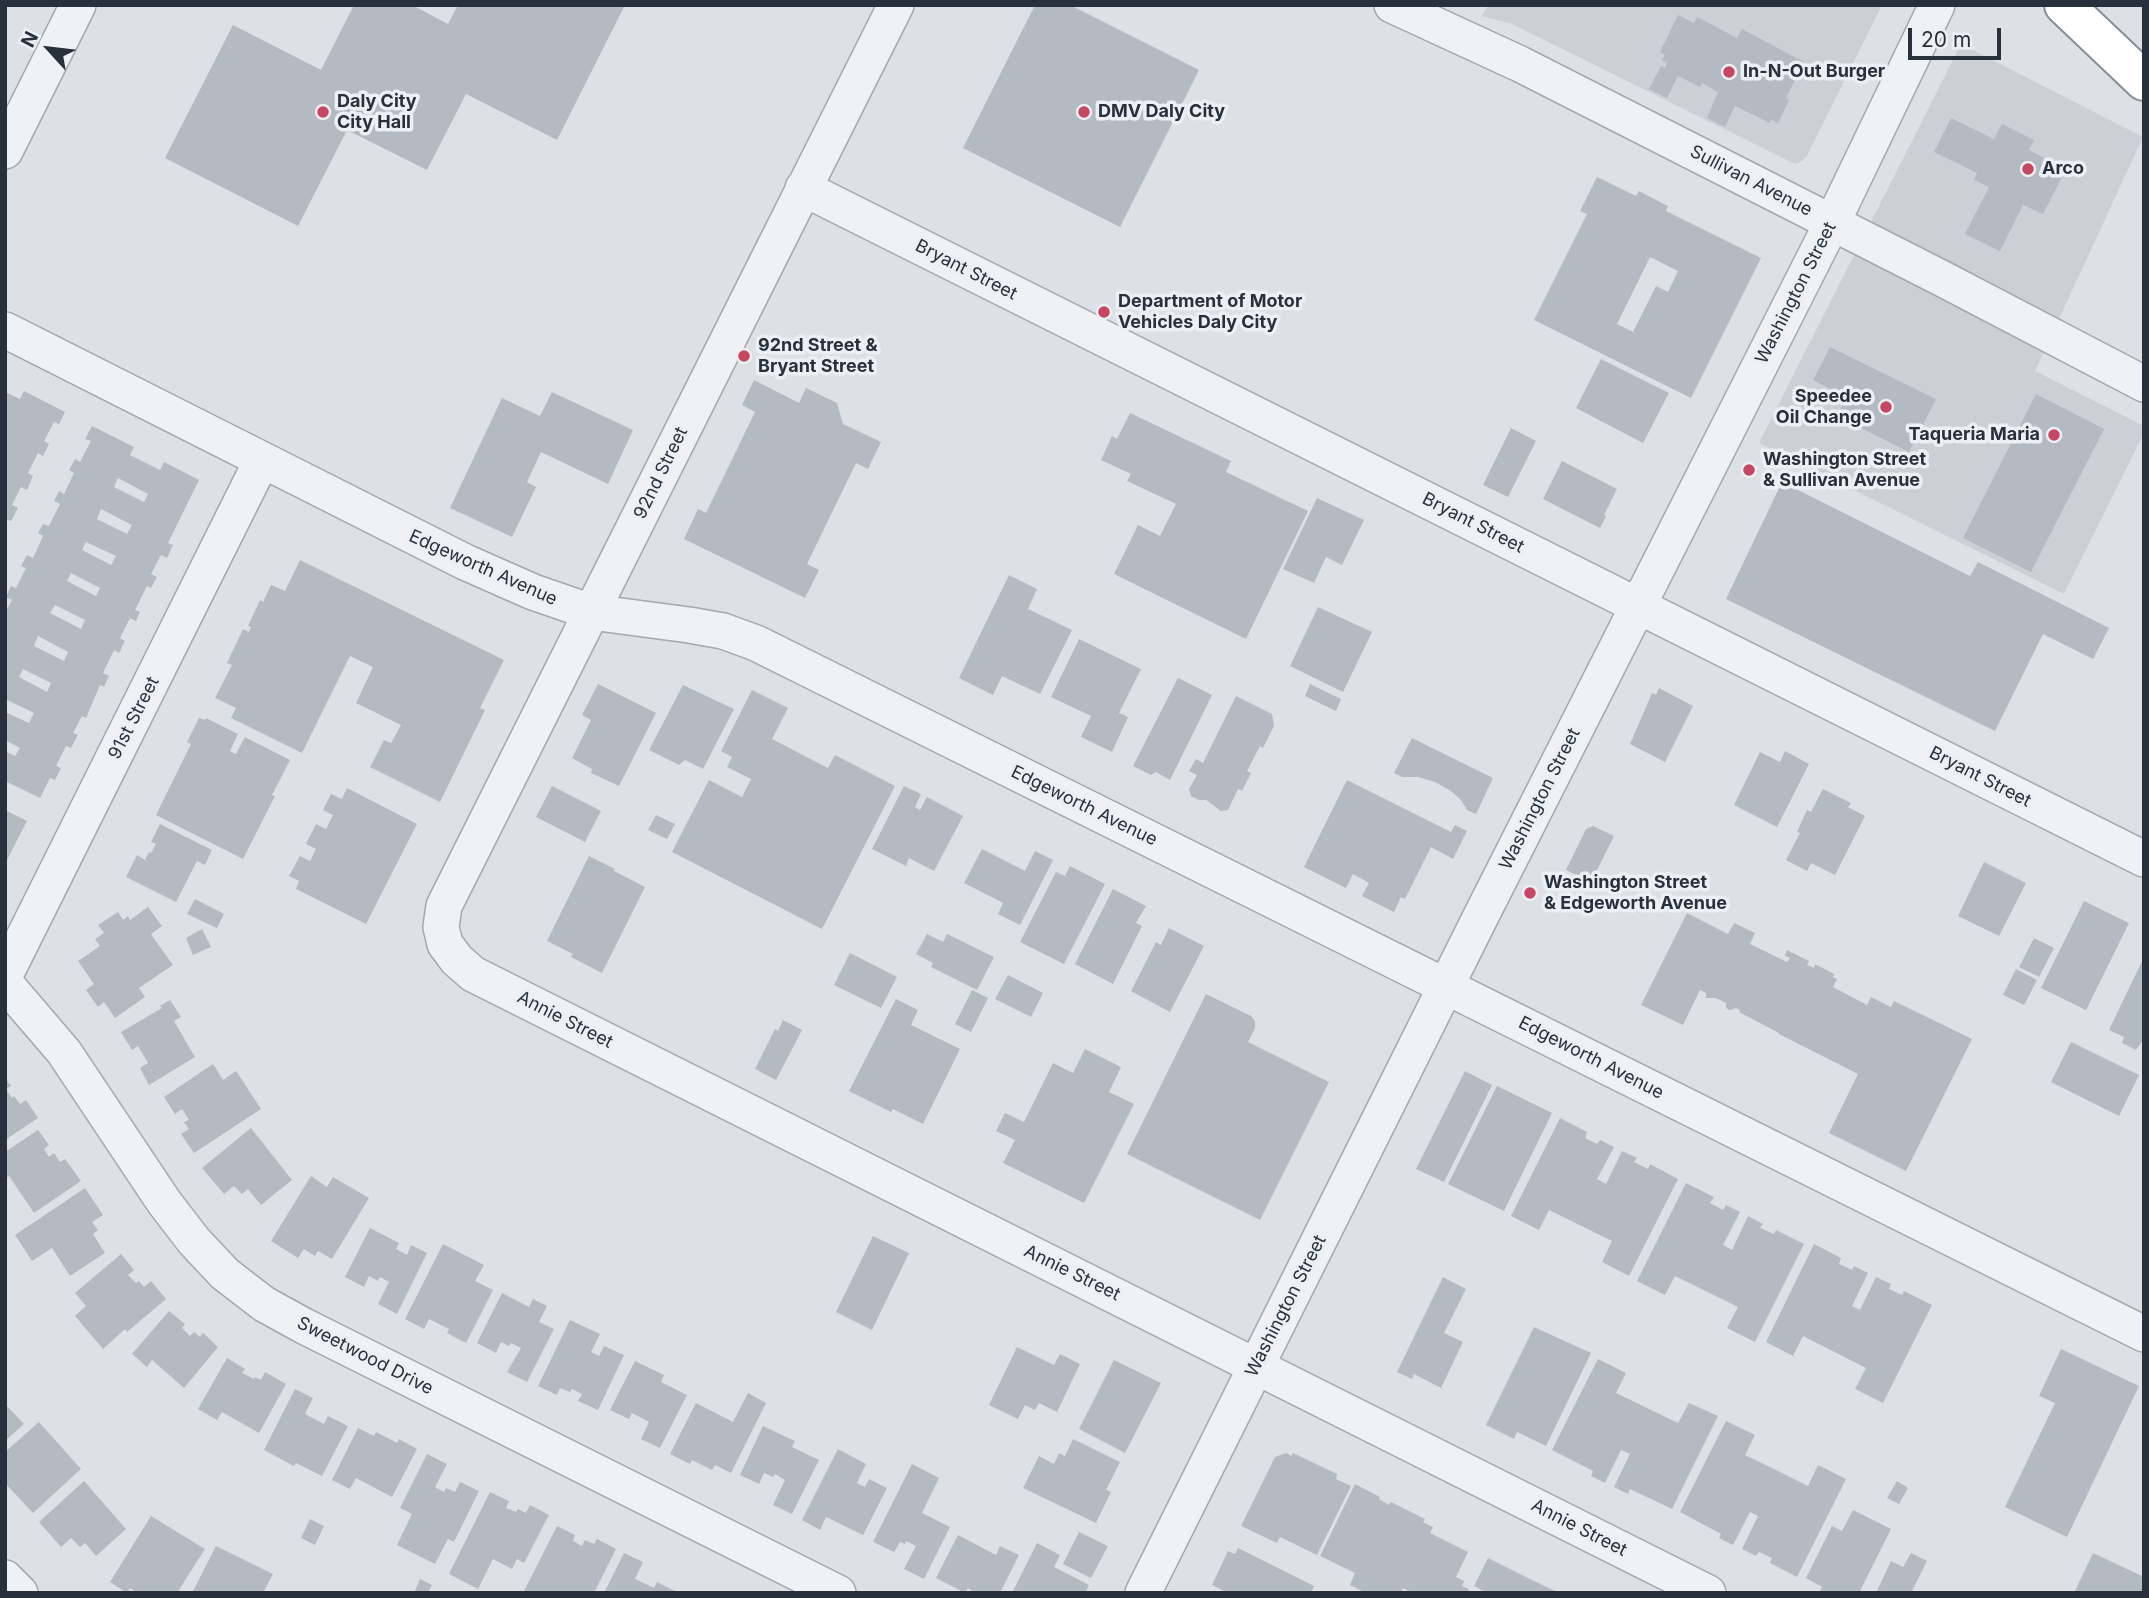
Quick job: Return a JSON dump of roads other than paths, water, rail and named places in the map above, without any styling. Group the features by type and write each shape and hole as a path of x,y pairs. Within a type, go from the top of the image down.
{"highway":[{"path":"2064,5 2144,81"},
{"path":"2093,5 2144,49"}],"street":[{"path":"5,151 78,5"},
{"name":"92nd Street","path":"445,944 441,927 444,905 896,5"},
{"name":"Sullivan Avenue","path":"1392,5 1520,64 2144,384"},
{"name":"Washington Street","path":"1143,1593 1637,606 1832,223 1937,5"},
{"name":"Bryant Street","path":"803,188 2144,859"},
{"name":"Edgeworth Avenue","path":"5,330 465,562 543,596 591,612 723,631 756,643 2144,1334"},
{"name":"91st Street","path":"5,975 262,460"},
{"name":"Annie Street","path":"445,944 457,960 473,974 1708,1593"},
{"name":"Sweetwood Drive","path":"5,983 64,1052 164,1202 194,1241 225,1274 264,1304 838,1593"},
{"path":"5,1578 20,1593"}],"place":[{"name":"In-N-Out Burger","path":"1729,72"},
{"name":"Daly City City Hall","path":"323,112"},
{"name":"DMV Daly City","path":"1084,112"},
{"name":"Arco","path":"2028,169"},
{"name":"Department of Motor Vehicles Daly City","path":"1104,312"},
{"name":"92nd Street & Bryant Street","path":"744,356"},
{"name":"Speedee Oil Change","path":"1886,407"},
{"name":"Taqueria Maria","path":"2054,435"},
{"name":"Washington Street & Sullivan Avenue","path":"1749,470"},
{"name":"Washington Street & Edgeworth Avenue","path":"1530,893"}]}
